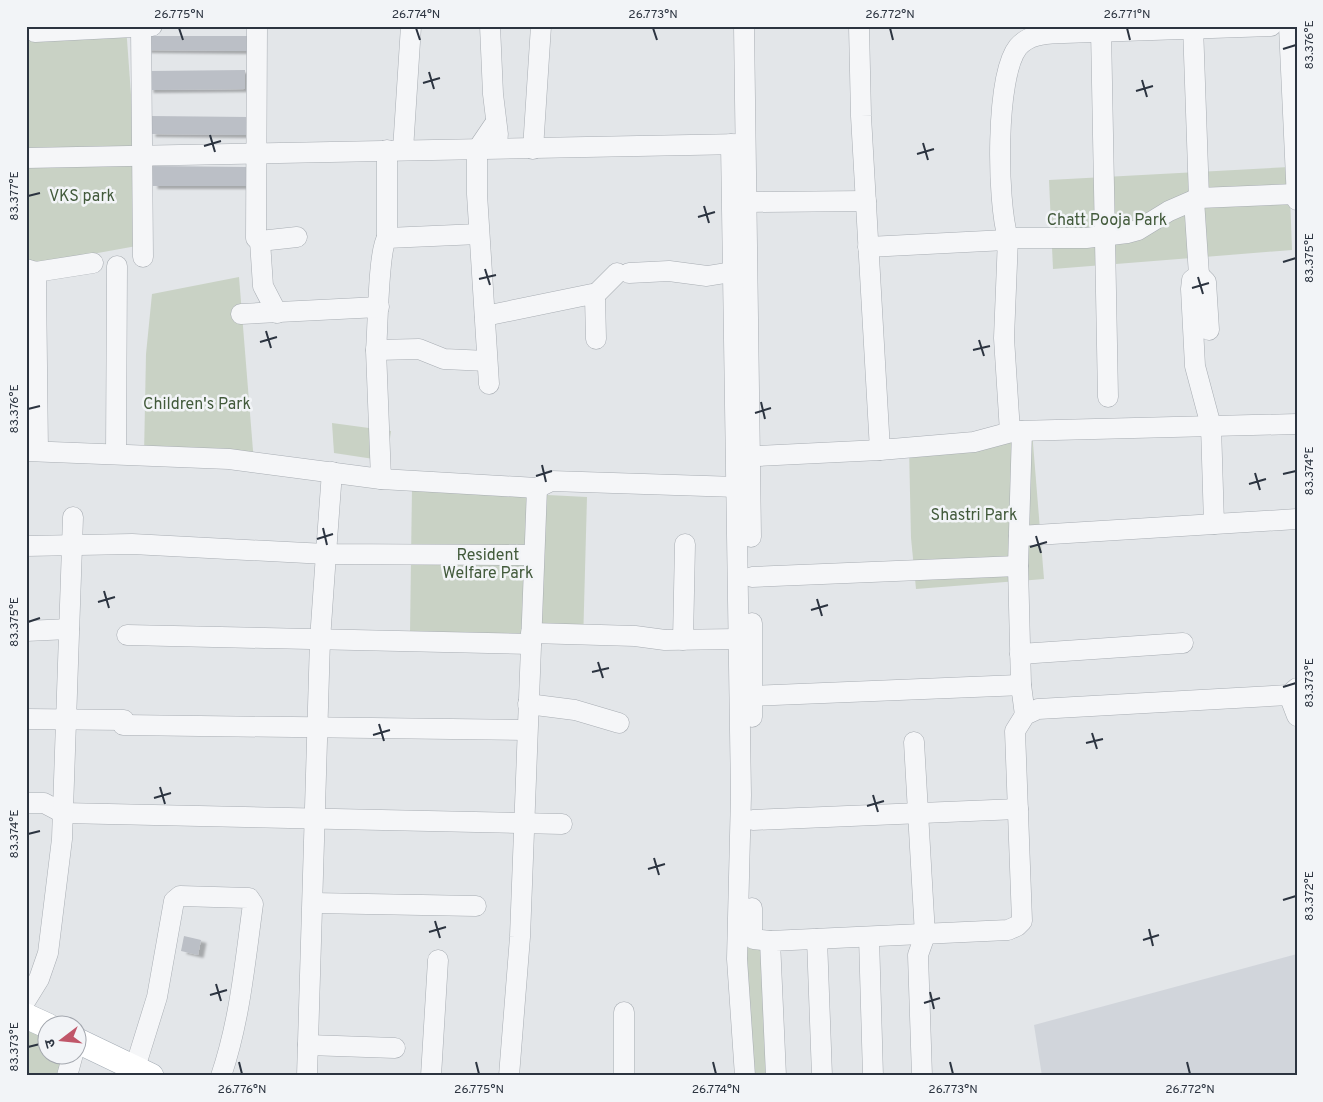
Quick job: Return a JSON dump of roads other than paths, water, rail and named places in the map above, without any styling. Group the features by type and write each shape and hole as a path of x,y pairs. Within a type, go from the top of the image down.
{"main road":[{"path":"26,1016 38,1021"},
{"path":"88,1046 143,1072"}],"street":[{"path":"34,32 153,26"},
{"path":"258,26 256,238 260,241 263,286 277,313"},
{"path":"381,479 376,350 381,270 384,242 388,238 395,150 411,26"},
{"path":"490,26 496,122 500,150"},
{"path":"533,149 541,26"},
{"path":"744,26 732,272 752,577 752,933 754,939 770,941 925,935 1008,930 1017,926 1022,921 1015,732 1025,715 1038,709 1293,692 1297,716"},
{"path":"859,26 868,247 880,450"},
{"path":"1025,715 1021,685 1020,654 1016,432 1004,338 1007,239 1003,222 1000,128 1010,60 1019,46 1032,36 1101,30 1271,26"},
{"path":"140,27 142,257"},
{"path":"1193,28 1199,275 1206,282 1209,330"},
{"path":"1101,30 1108,397"},
{"path":"1292,37 1297,200"},
{"path":"489,384 479,234 477,150 496,122"},
{"path":"26,158 739,144"},
{"path":"739,144 748,202 743,456 737,487 740,795 738,959 745,1076"},
{"path":"868,247 1007,239 1105,236 1138,230 1196,199 1296,194"},
{"path":"748,202 866,201"},
{"path":"388,238 479,234"},
{"path":"260,241 298,237"},
{"path":"93,263 31,270 32,451 229,459 381,479 537,488 551,481 737,487"},
{"path":"116,454 117,266"},
{"path":"485,316 590,294 595,295 623,273 668,271 707,276 732,272"},
{"path":"1199,275 1192,280 1190,289 1194,366 1211,426 1214,524"},
{"path":"595,295 596,339"},
{"path":"241,314 379,308"},
{"path":"376,350 419,349 444,359 488,361"},
{"path":"743,456 880,450 974,442 1016,432 1297,424"},
{"path":"307,1076 320,640 332,472"},
{"path":"508,1076 520,937 537,488"},
{"path":"26,1000 39,979 48,953 62,839 73,517"},
{"path":"1019,536 1297,519"},
{"path":"26,546 132,544 326,554 534,555"},
{"path":"683,640 685,544"},
{"path":"752,577 1018,566"},
{"path":"26,631 69,629"},
{"path":"127,635 320,640 531,639 634,636 665,640 738,639"},
{"path":"1020,654 1183,643"},
{"path":"752,696 1021,685"},
{"path":"528,704 574,710 620,724"},
{"path":"26,719 527,730"},
{"path":"914,742 925,935 918,955 922,1076"},
{"path":"26,803 44,804 63,813 562,824"},
{"path":"753,820 1018,809"},
{"path":"143,1072 174,901 180,896 249,898 253,904 237,1018 231,1047 221,1076"},
{"path":"313,903 476,906"},
{"path":"869,937 872,1076"},
{"path":"817,939 822,1076"},
{"path":"770,941 776,1076"},
{"path":"431,1076 438,960"},
{"path":"624,1012 624,1076"},
{"path":"308,1045 395,1048"}],"park label":[{"name":"VKS park","path":"82,197"},
{"name":"Chatt Pooja Park","path":"1107,221"},
{"name":"Children's Park","path":"197,405"},
{"name":"Shastri Park","path":"974,516"},
{"name":"Resident Welfare Park","path":"488,565"}]}
